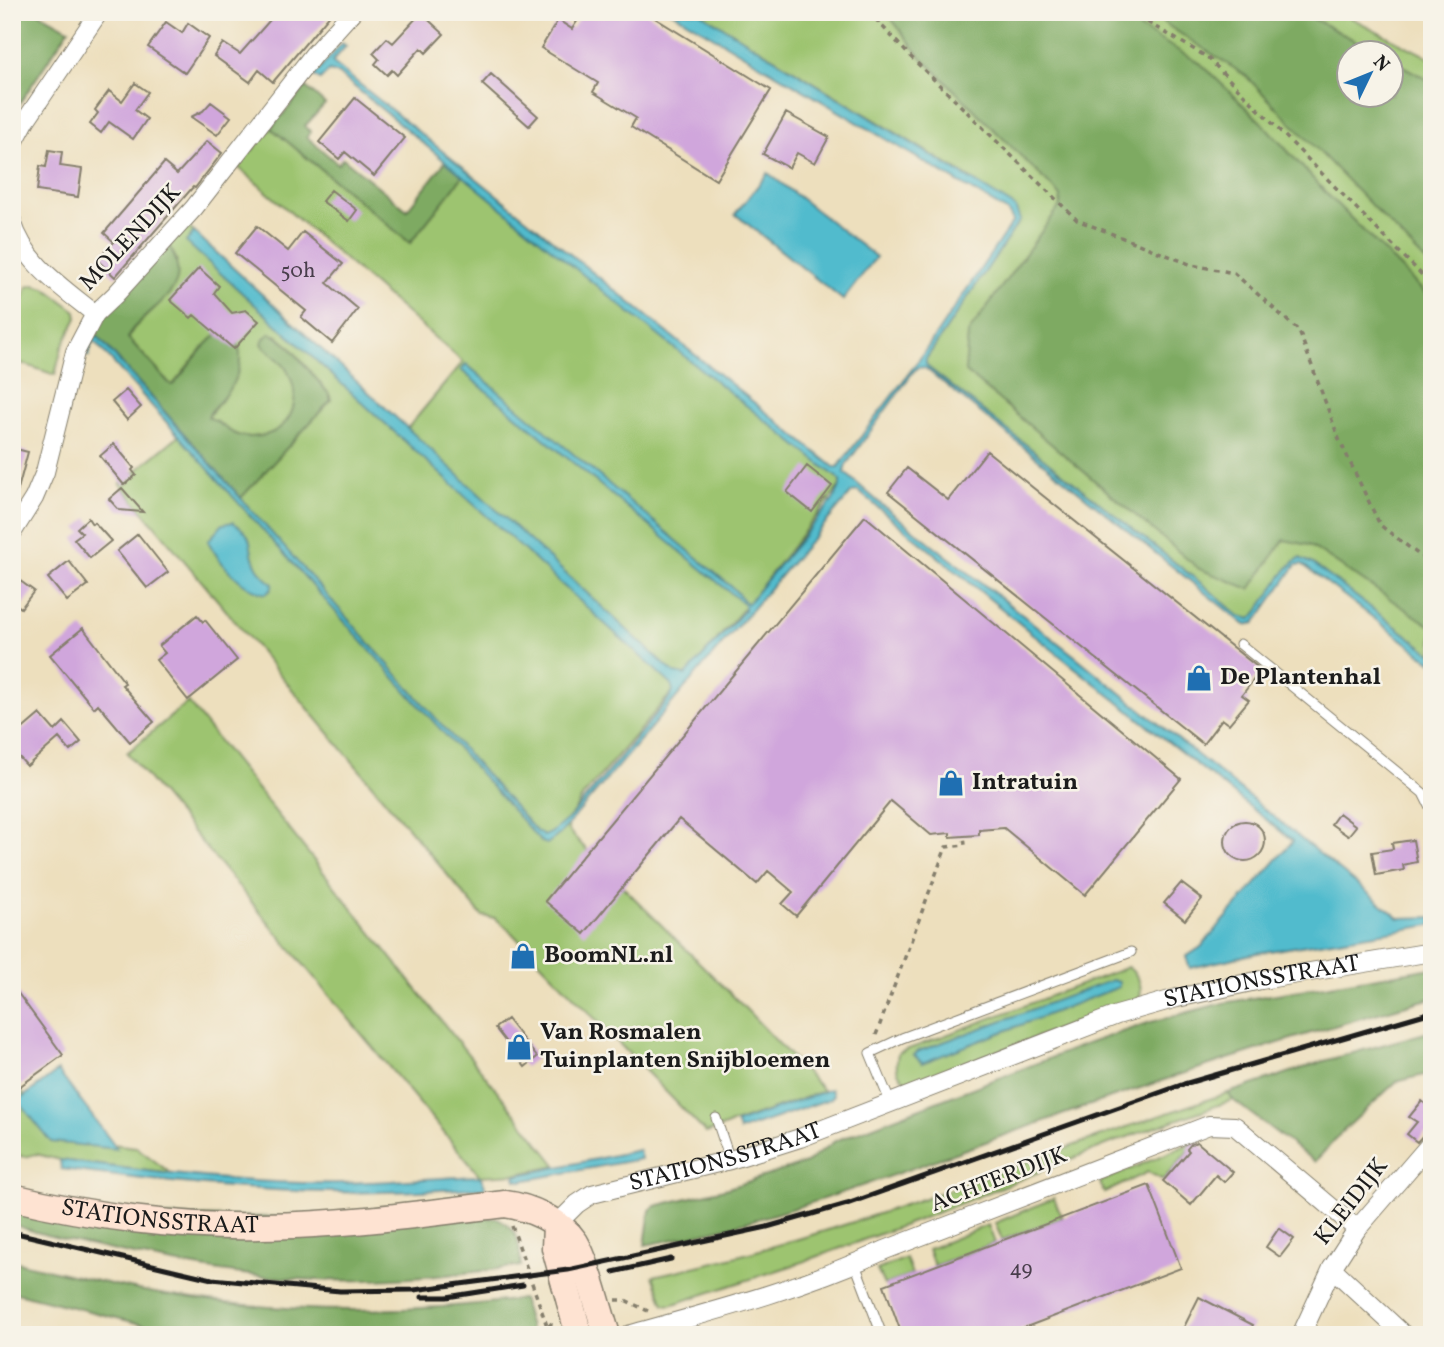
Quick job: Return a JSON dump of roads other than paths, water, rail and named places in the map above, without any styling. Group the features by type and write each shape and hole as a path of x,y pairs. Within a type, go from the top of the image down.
{"street":[{"path":"12,146 26,120 99,12"},
{"name":"MOLENDIJK","path":"12,533 34,498 45,472 75,352 83,331 94,314 115,295 194,208 314,54 352,12"},
{"path":"12,221 23,247 34,262 94,314"},
{"path":"12,254 34,262"},
{"name":"STATIONSSTRAAT","path":"12,1197 89,1212 258,1226 347,1222 505,1204 532,1210 556,1225 576,1205 592,1194 730,1160 800,1139 1117,1015 1261,980 1432,952"},
{"name":"ACHTERDIJK","path":"628,1335 741,1304 855,1264 1209,1125 1235,1126 1357,1229"},
{"name":"KLEIDIJK","path":"1301,1335 1332,1268 1357,1229 1432,1142"},
{"path":"556,1225 555,1248 579,1335"},
{"path":"556,1225 574,1240 607,1335"},
{"path":"1332,1268 1404,1335"}],"lane":[{"path":"1240,645 1423,793 1432,811"},
{"path":"891,1104 870,1053 902,1038 1130,952"},
{"path":"716,1118 730,1160"},
{"path":"855,1264 883,1335"}],"water":[{"path":"672,12 699,12 1015,207 1020,220 926,359 929,368 1239,616 1251,619 1281,577 1300,558 1313,564 1432,654 1432,662 1302,564 1296,565 1255,623 1245,625 925,368 918,367 913,372 846,465 844,472 882,505 1075,656 1399,918 1432,917 1432,925 1257,953 1190,968 1186,957 1201,947 1293,841 858,491 852,492 560,834 547,844 541,842 95,342 92,342 89,356 84,355 92,336 98,337 536,831 544,836 551,833 570,817 669,699 673,692 672,685 186,242 194,232 674,673 686,675 745,610 744,604 461,370 466,364 733,588 747,604 833,500 840,487 840,480 615,301 339,74 329,71 320,80 314,76 342,43 346,46 332,62 834,467 838,467 921,357 1013,221 1008,212"},
{"path":"768,173 876,257 843,300 735,214"},
{"path":"233,522 246,533 257,567 273,584 266,594 248,587 232,574 208,541 223,524"},
{"path":"1112,980 1119,982 1119,987 922,1063 914,1055 919,1051"},
{"path":"58,1071 117,1149 51,1142 18,1101"},
{"path":"831,1089 833,1096 830,1099 739,1131 736,1123"},
{"path":"639,1150 641,1159 521,1181 516,1180 515,1176"},
{"path":"60,1160 200,1177 271,1182 342,1183 480,1176 485,1185 484,1188 386,1192 261,1189 61,1169"}],"railway":[{"path":"12,1232 212,1279 340,1291 414,1290 568,1270 767,1227 847,1204 1184,1084 1432,1012"},
{"path":"613,1272 671,1259"},
{"path":"422,1297 447,1297 523,1285"}],"place":[{"name":"De Plantenhal","path":"1199,678"},
{"name":"Intratuin","path":"951,783"},
{"name":"BoomNL.nl","path":"523,956"},
{"name":"Van Rosmalen Tuinplanten Snijbloemen","path":"519,1047"}]}
